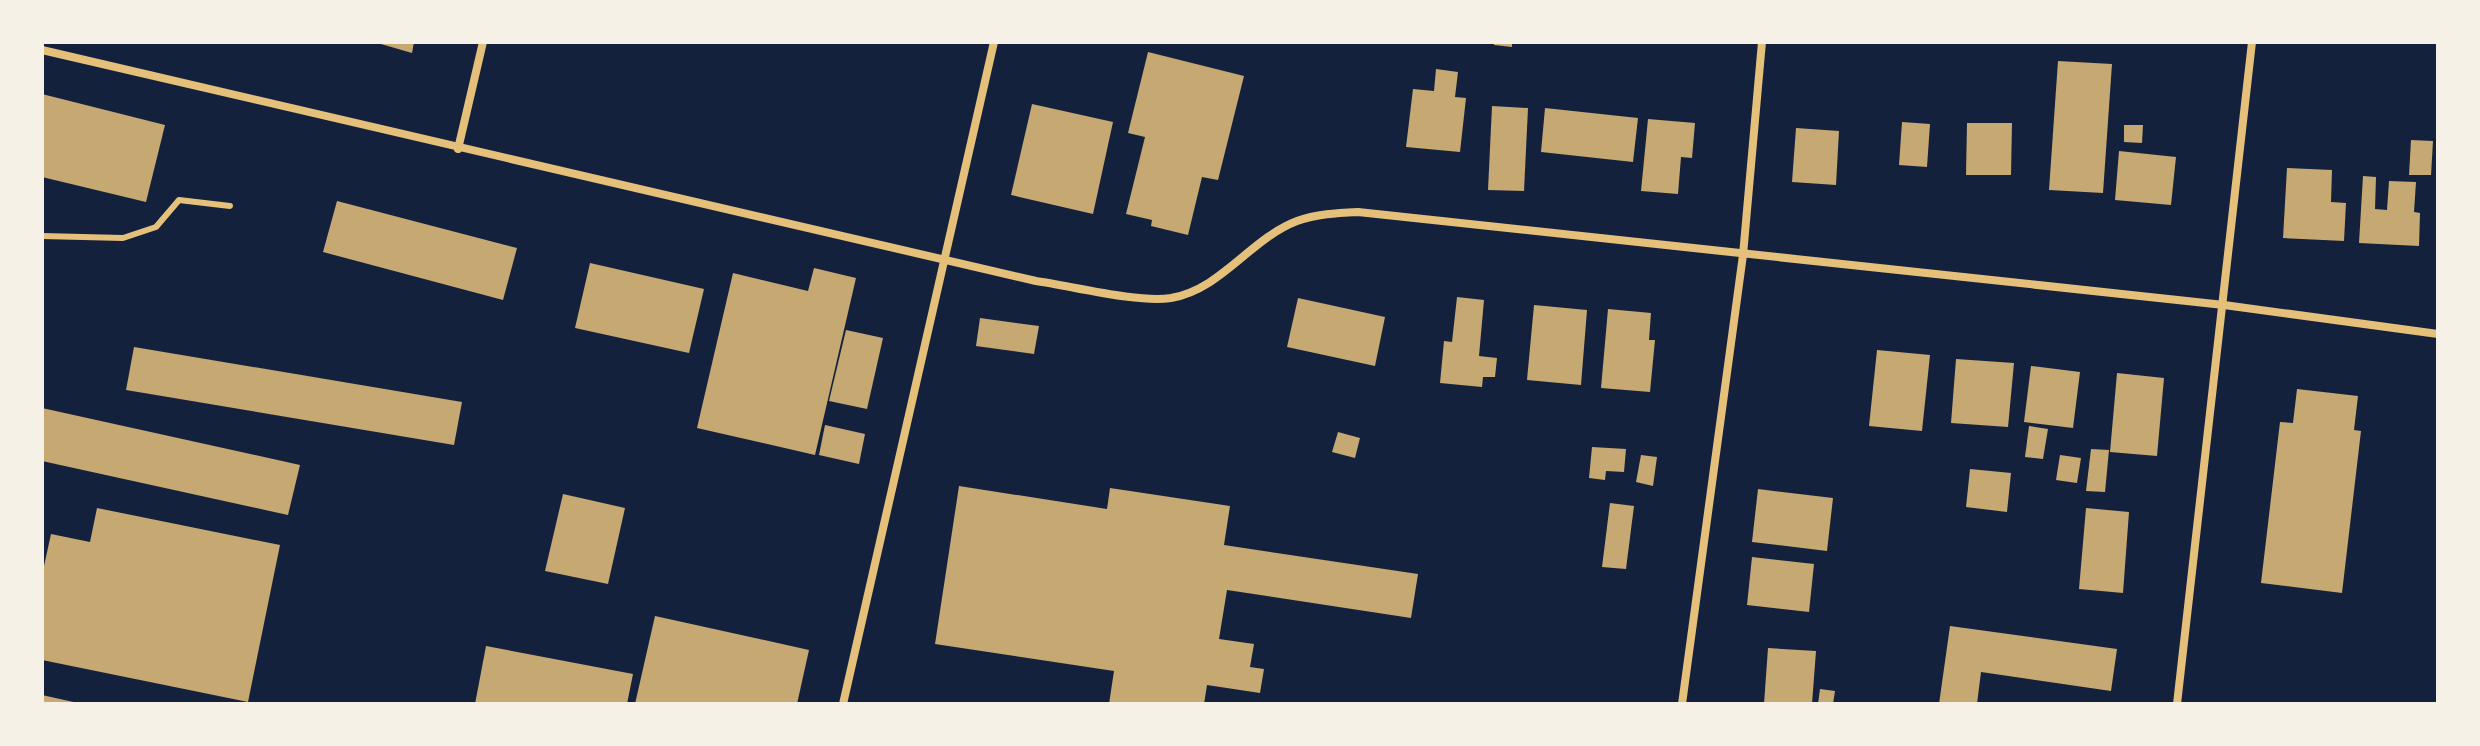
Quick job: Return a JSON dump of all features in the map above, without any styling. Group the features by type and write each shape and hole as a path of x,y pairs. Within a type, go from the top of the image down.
{"street":[{"path":"458,149 483,42"},
{"path":"843,704 994,42"},
{"path":"1682,704 1743,255 1762,42"},
{"path":"2177,704 2252,42"},
{"path":"42,50 1036,281 1155,299 1171,297 1211,282 1273,233 1296,221 1358,212 2224,305 2438,334"}],"lane":[{"path":"42,236 123,238 156,227 179,200 230,206"}],"building":[{"path":"374,42 414,42 412,53"},
{"path":"1494,42 1512,42 1512,47 1494,45"},
{"path":"1148,52 1244,76 1218,180 1202,177 1188,235 1151,226 1152,220 1126,214 1145,137 1128,133"},
{"path":"2058,61 2112,64 2103,193 2049,190"},
{"path":"1436,69 1458,72 1455,97 1466,98 1460,152 1406,147 1413,89 1434,91"},
{"path":"42,94 165,125 146,202 42,177"},
{"path":"1032,104 1113,122 1093,214 1011,195"},
{"path":"1492,106 1528,108 1524,191 1488,190"},
{"path":"1545,108 1638,118 1633,162 1541,152"},
{"path":"1648,119 1695,123 1692,158 1681,157 1678,194 1641,191"},
{"path":"1902,122 1930,124 1927,167 1899,165"},
{"path":"1967,123 2012,123 2011,175 1966,175"},
{"path":"2124,125 2143,125 2142,143 2124,142"},
{"path":"1796,128 1839,131 1836,185 1792,182"},
{"path":"2411,140 2433,141 2431,175 2409,175"},
{"path":"2119,151 2176,157 2171,205 2115,200"},
{"path":"2287,168 2332,170 2331,202 2346,203 2344,241 2283,238"},
{"path":"2363,176 2376,177 2375,209 2387,210 2389,181 2416,182 2414,212 2420,213 2419,246 2359,243"},
{"path":"337,201 517,248 503,300 323,252"},
{"path":"590,263 704,289 689,353 575,328"},
{"path":"814,268 856,278 815,455 697,428 733,273 808,291"},
{"path":"1457,297 1484,300 1479,356 1497,358 1495,377 1483,377 1482,387 1440,383 1444,341 1452,342"},
{"path":"1298,298 1385,317 1375,366 1287,347"},
{"path":"1534,305 1587,310 1581,385 1527,380"},
{"path":"1608,309 1651,313 1649,340 1655,340 1650,392 1601,388"},
{"path":"980,318 1039,326 1034,354 976,346"},
{"path":"846,330 883,338 867,409 829,401"},
{"path":"134,347 462,402 454,445 126,390"},
{"path":"1877,350 1930,355 1922,431 1869,426"},
{"path":"1956,359 2014,363 2008,427 1951,423"},
{"path":"2031,366 2080,372 2073,428 2024,422"},
{"path":"2117,373 2164,378 2157,456 2110,452"},
{"path":"2297,389 2358,396 2354,430 2361,431 2342,593 2261,583 2280,422 2293,423"},
{"path":"42,408 300,465 288,515 42,461"},
{"path":"825,425 865,434 859,464 819,455"},
{"path":"2029,426 2048,429 2043,459 2025,457"},
{"path":"1338,432 1360,438 1355,458 1332,452"},
{"path":"1592,447 1626,449 1624,472 1606,471 1605,480 1589,478"},
{"path":"2091,449 2109,450 2105,492 2086,491"},
{"path":"1641,455 1657,457 1653,486 1636,482"},
{"path":"2060,455 2081,458 2077,483 2056,480"},
{"path":"1970,469 2011,473 2007,512 1966,507"},
{"path":"959,486 1107,509 1110,488 1230,506 1224,545 1418,574 1411,618 1227,590 1219,639 1254,644 1250,667 1264,669 1260,693 1207,685 1204,704 1109,704 1114,671 935,644"},
{"path":"1758,489 1833,498 1827,551 1752,542"},
{"path":"563,494 625,508 608,584 545,571"},
{"path":"1610,503 1634,506 1626,569 1602,567"},
{"path":"97,508 280,545 248,702 42,660 42,575 51,534 90,542"},
{"path":"2086,508 2129,512 2123,593 2079,589"},
{"path":"1752,557 1814,564 1809,612 1747,605"},
{"path":"655,616 809,650 797,704 635,704"},
{"path":"1950,626 2117,649 2111,691 1981,672 1977,704 1939,704"},
{"path":"486,646 633,674 627,704 475,704"},
{"path":"1768,648 1816,651 1812,704 1764,704"},
{"path":"1820,689 1835,691 1833,704 1818,704"},
{"path":"42,695 78,703 78,704 42,704"}]}
